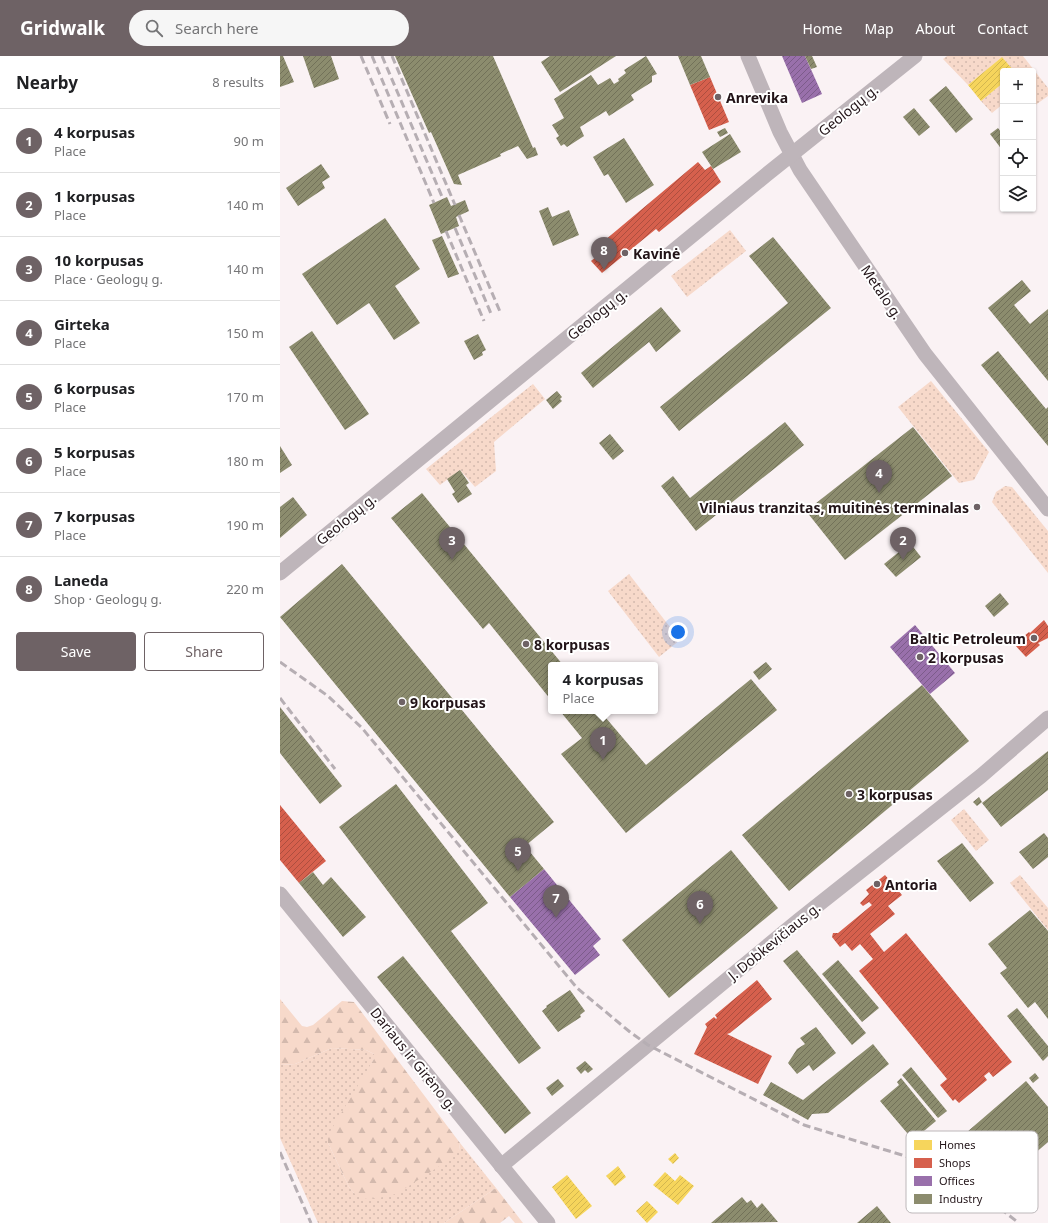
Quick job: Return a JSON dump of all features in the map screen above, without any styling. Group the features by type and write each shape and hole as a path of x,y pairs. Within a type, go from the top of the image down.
{"street":[{"name":"Metalo g.","path":"748,56 780,132 813,189 924,354 1048,509"},
{"name":"Geologų g.","path":"280,573 792,154 915,56"},
{"name":"J. Dobkevičiaus g.","path":"501,1166 756,955 982,776 1048,718"},
{"name":"Dariaus ir Girėno g.","path":"280,894 548,1223"}],"green space":[{"path":"947,56 1023,56 1032,68 1011,68 1002,57 968,85 943,59"},
{"path":"1036,73 1048,88 1048,96 1036,105"},
{"path":"1000,85 1000,106 992,113 981,101"},
{"path":"730,230 746,251 687,297 671,276"},
{"path":"931,381 989,452 974,480 959,483 898,407"},
{"path":"533,384 545,399 494,442 496,471 475,487 460,470 440,485 426,469"},
{"path":"1005,486 1012,487 1048,531 1048,573 992,502 996,492"},
{"path":"629,574 680,640 659,657 608,591"},
{"path":"964,809 989,840 976,851 951,820"},
{"path":"1020,875 1048,908 1048,930 1010,883"},
{"path":"280,999 302,1026 307,1027 313,1025 342,1001 354,1002 460,1143 459,1150 455,1156 398,1193 374,1199 365,1199 356,1195 349,1187 328,1143 328,1135 374,1059 374,1054 366,1050 332,1048 295,1064 280,1065"},
{"path":"332,1048 366,1050 374,1054 374,1059 328,1143 349,1187 354,1193 459,1150 460,1143 496,1188 444,1223 318,1223 280,1138 280,1065 295,1064"},
{"path":"496,1188 523,1223 515,1223 509,1216 500,1223 444,1223"}],"building: Homes":[{"path":"1002,57 1011,68 1000,68 1000,85 981,101 968,85"},
{"path":"675,1153 679,1158 673,1164 668,1159"},
{"path":"618,1166 626,1177 615,1186 606,1176"},
{"path":"665,1172 675,1181 680,1175 694,1186 678,1205 653,1185"},
{"path":"567,1175 592,1206 576,1219 552,1187"},
{"path":"647,1201 658,1212 647,1223 636,1211"}],"building: Shops":[{"path":"710,77 729,122 709,130 690,85"},
{"path":"698,162 705,170 711,166 721,182 659,232 656,229 602,273 591,261 596,257 592,251"},
{"name":"Baltic Petroleum","path":"1044,620 1048,626 1048,638 1038,643 1040,645 1026,657 1014,644 1029,632 1030,633"},
{"path":"280,805 326,861 299,883 280,860"},
{"path":"885,875 902,895 888,906 895,914 870,934 884,952 906,933 1012,1062 993,1077 989,1072 984,1076 987,1080 959,1103 955,1099 953,1101 940,1085 947,1079 859,971 873,959 860,944 852,951 845,943 840,947 832,937 833,933 838,933 872,905 869,902 863,906 860,903 869,894 866,890"},
{"path":"757,980 772,999 727,1034 772,1056 758,1084 694,1054 707,1027 705,1024 714,1017 716,1019 717,1018 715,1015"}],"building: Offices":[{"path":"782,56 805,56 822,94 802,103"},
{"name":"2 korpusas","path":"915,625 955,673 930,694 890,647"},
{"path":"544,869 601,939 593,946 600,955 575,975 510,897"}],"building: Industry":[{"path":"280,56 283,56 294,82 280,87"},
{"path":"303,56 331,56 339,79 314,88"},
{"path":"395,56 493,56 533,148 535,147 538,155 527,159 518,146 500,154 501,156 458,175 462,185 454,184 431,132 429,133"},
{"path":"550,56 616,56 560,92 541,62"},
{"path":"646,56 657,74 652,76 652,82 631,95 634,100 609,116 606,111 580,127 584,136 567,147 564,144 561,146 556,138 559,136 552,125 564,118 554,99 591,75 598,85 610,78 614,84 626,73 624,70"},
{"path":"678,56 701,56 710,77 690,85"},
{"path":"805,56 812,56 817,67 811,69"},
{"path":"946,86 973,119 956,133 929,100"},
{"path":"914,108 930,127 919,136 903,117"},
{"path":"725,128 728,133 720,137 717,132"},
{"path":"998,128 1000,131 1000,147 990,134"},
{"path":"730,134 741,152 713,169 702,152"},
{"path":"624,138 654,185 626,203 608,174 604,176 593,157"},
{"path":"321,164 330,177 322,182 325,188 298,206 286,188"},
{"path":"447,197 451,206 465,200 469,211 456,217 459,226 441,234 429,205"},
{"path":"548,207 552,217 569,210 579,235 553,246 539,211"},
{"path":"385,218 420,269 395,286 420,323 394,340 369,303 337,325 302,274"},
{"path":"442,236 459,274 448,278 432,240"},
{"path":"773,237 831,308 679,431 660,407 788,303 749,256"},
{"path":"1022,280 1031,291 1014,305 1030,324 1048,309 1048,381 988,308"},
{"path":"661,307 681,331 656,352 649,342 593,388 581,373"},
{"path":"312,331 369,414 345,430 289,347"},
{"path":"478,334 486,350 482,352 483,355 474,360 464,341"},
{"path":"998,351 1046,409 1048,407 1048,446 981,365"},
{"path":"557,391 562,397 560,399 562,401 553,409 546,400"},
{"path":"785,422 804,445 696,531 661,486 673,476 690,498"},
{"path":"913,427 952,476 845,560 806,511"},
{"path":"610,434 624,451 613,460 599,443"},
{"path":"280,446 292,465 280,473"},
{"path":"460,470 469,483 466,485 472,494 458,503 452,494 455,492 447,479"},
{"path":"422,493 561,662 548,662 548,696 489,623 483,629 391,518"},
{"path":"293,497 307,515 280,538 280,507"},
{"path":"910,543 921,557 896,577 884,564"},
{"name":"9 korpusas","path":"342,564 554,822 525,846 544,869 510,897 280,617"},
{"path":"1000,593 1009,604 994,617 985,606"},
{"path":"766,662 772,669 759,680 753,672"},
{"path":"751,679 777,710 626,833 561,754 582,738 562,714 603,714 646,765"},
{"name":"3 korpusas","path":"922,685 969,741 789,891 742,835"},
{"path":"280,707 342,786 320,804 280,753"},
{"path":"1048,751 1048,790 1001,827 982,803"},
{"path":"396,784 488,903 451,931 541,1048 519,1064 339,827"},
{"path":"979,797 982,802 977,806 973,802"},
{"path":"1044,833 1048,838 1048,857 1033,869 1019,852"},
{"path":"962,843 994,883 970,902 937,861"},
{"path":"731,850 778,908 669,998 622,940"},
{"path":"313,872 323,885 331,877 366,917 343,937 299,883"},
{"path":"1030,910 1048,931 1048,1019 1035,1002 1028,1008 1000,973 1007,968 988,944"},
{"path":"797,950 866,1033 852,1045 783,961"},
{"path":"403,956 531,1113 505,1134 377,977"},
{"path":"838,960 879,1008 862,1022 822,974"},
{"path":"570,990 585,1011 580,1015 581,1017 558,1032 542,1011 547,1007 546,1006"},
{"path":"1017,1008 1048,1046 1048,1056 1043,1061 1007,1016"},
{"path":"816,1027 836,1053 813,1071 809,1065 797,1074 788,1063 797,1049 805,1044 800,1038"},
{"path":"873,1044 889,1064 828,1113 812,1114 808,1120 763,1095 771,1082 803,1100"},
{"path":"585,1061 593,1069 588,1073 585,1070 581,1074 576,1068"},
{"path":"911,1067 947,1111 938,1118 902,1075"},
{"path":"1035,1073 1039,1078 1033,1083 1029,1078"},
{"path":"901,1078 936,1121 924,1131 906,1132 880,1101 899,1085 897,1082"},
{"path":"558,1079 564,1086 552,1096 546,1088"},
{"path":"1026,1081 1048,1107 1048,1142 1038,1151 1038,1131 968,1131"},
{"path":"742,1197 747,1203 751,1200 757,1208 762,1203 778,1222 711,1223"},
{"path":"877,1206 891,1223 857,1223"}],"railway":[{"path":"361,56 390,124"},
{"path":"372,56 434,203"},
{"path":"382,56 443,199"},
{"path":"392,56 455,205"},
{"path":"459,215 501,314"},
{"path":"455,228 492,316"},
{"path":"446,231 484,321"},
{"path":"280,662 328,696 362,728 577,988 630,1032 648,1045 804,1125 906,1156"},
{"path":"280,698 335,769"},
{"path":"280,1152 311,1223"},
{"path":"1006,1213 1019,1223"}],"place":[{"name":"Anrevika","path":"718,97"},
{"name":"Kavinė","path":"625,253"},
{"name":"Laneda","path":"604,270"},
{"name":"Girteka","path":"879,493"},
{"name":"Vilniaus tranzitas, muitinės terminalas","path":"977,507"},
{"name":"10 korpusas","path":"452,560"},
{"name":"1 korpusas","path":"903,560"},
{"name":"Baltic Petroleum","path":"1034,638"},
{"name":"8 korpusas","path":"526,644"},
{"name":"2 korpusas","path":"920,657"},
{"name":"9 korpusas","path":"402,702"},
{"name":"4 korpusas","path":"603,760"},
{"name":"3 korpusas","path":"849,794"},
{"name":"6 korpusas","path":"518,871"},
{"name":"Antoria","path":"877,884"},
{"name":"7 korpusas","path":"556,918"},
{"name":"5 korpusas","path":"700,924"}]}
